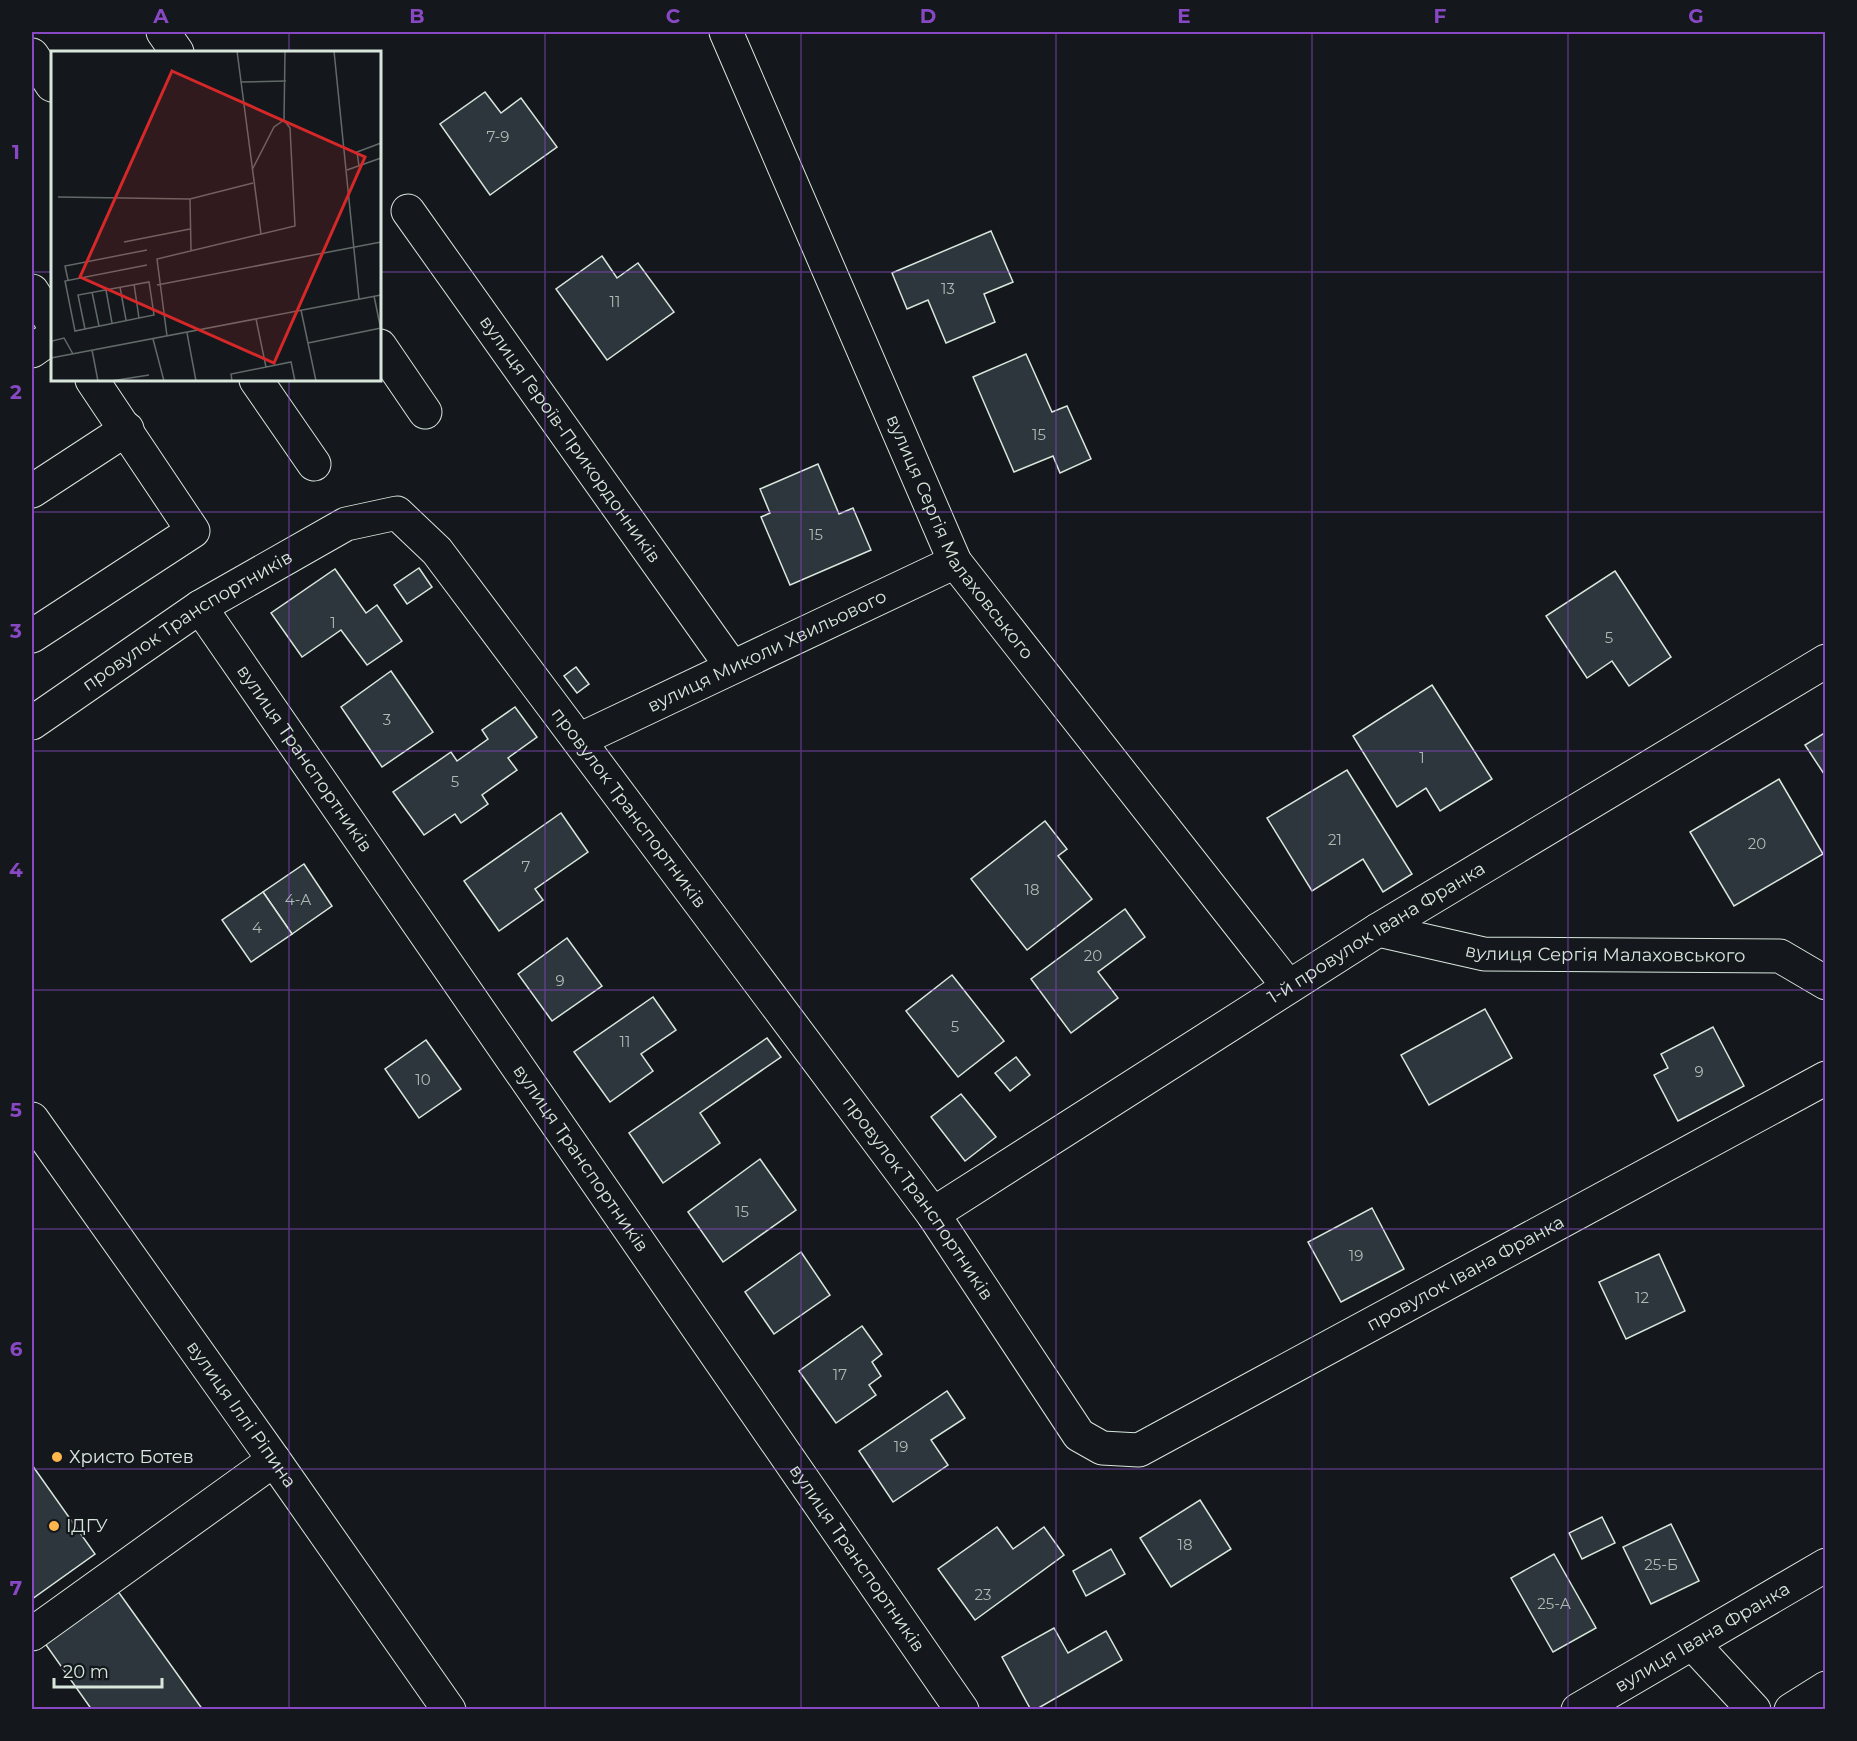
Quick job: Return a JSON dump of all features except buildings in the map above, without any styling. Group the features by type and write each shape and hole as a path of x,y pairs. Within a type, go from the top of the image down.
{"street":[{"path":"163,32 176,51"},
{"name":"вулиця Сергія Малаховського","path":"726,32 955,562 1288,986"},
{"path":"32,55 51,84"},
{"name":"вулиця Героїв-Прикордонників","path":"408,211 732,667"},
{"path":"32,291 51,320"},
{"path":"32,351 51,338"},
{"path":"381,347 425,412"},
{"path":"32,636 193,531 127,429 93,381"},
{"path":"257,381 314,464"},
{"path":"32,491 127,429"},
{"name":"провулок Транспортників","path":"32,723 200,608 346,524 396,513 437,551 933,1214 1078,1435 1101,1448"},
{"name":"вулиця Миколи Хвильового","path":"579,740 955,562"},
{"name":"вулиця Транспортників","path":"200,608 962,1710"},
{"name":"1-й провулок Івана Франка","path":"933,1214 1378,930 1826,661"},
{"name":"вулиця Сергія Малаховського","path":"1378,930 1484,954 1780,956 1826,983"},
{"name":"провулок Івана Франка","path":"1101,1448 1139,1450 1826,1078"},
{"name":"вулиця Іллі Ріпина","path":"32,1119 449,1710"},
{"path":"32,1634 274,1460"},
{"name":"вулиця Івана Франка","path":"1578,1710 1826,1565"},
{"path":"1693,1644 1754,1710"},
{"path":"1791,1710 1826,1688"}],"place":[{"name":"Христо Ботев","path":"57,1457"},
{"name":"ІДГУ","path":"54,1526"}]}
